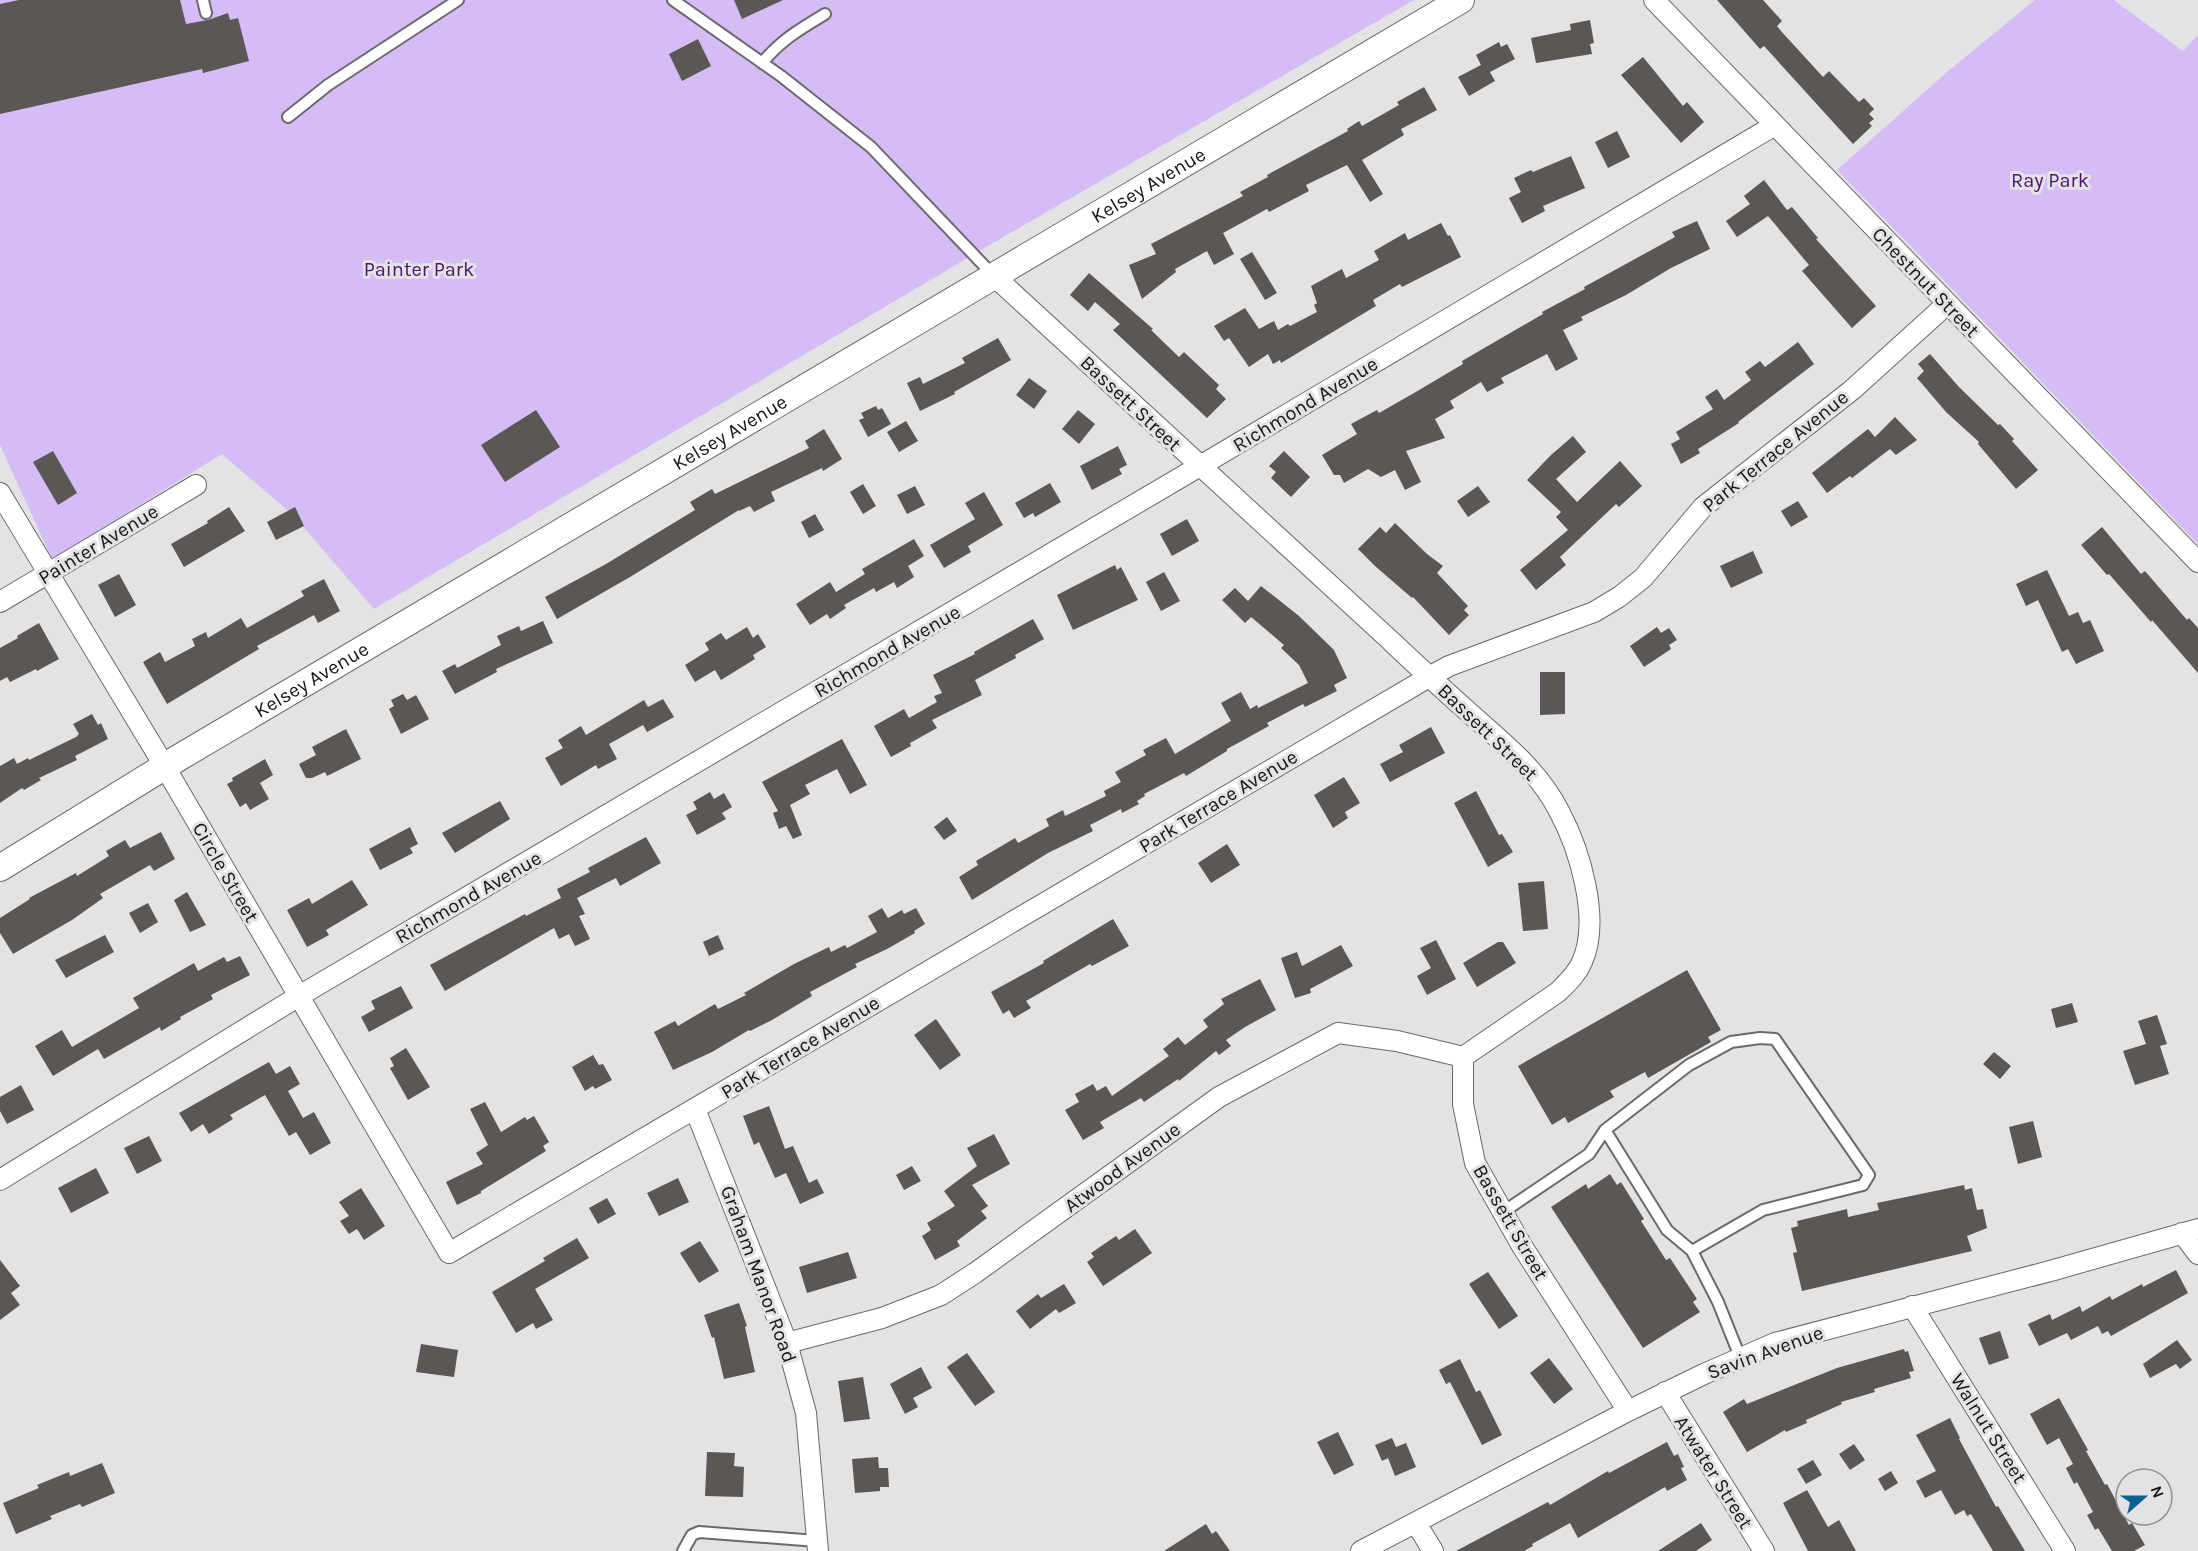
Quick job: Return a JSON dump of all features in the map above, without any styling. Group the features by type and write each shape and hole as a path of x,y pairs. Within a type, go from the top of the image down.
{"street":[{"name":"Kelsey Avenue","path":"0,868 165,766 1461,0"},
{"name":"Chestnut Street","path":"1654,0 2198,562"},
{"name":"Richmond Avenue","path":"0,1180 299,996 1775,125"},
{"name":"Bassett Street","path":"993,276 1523,760 1560,811 1574,843 1588,900 1587,947 1581,964 1558,992 1463,1058 1463,1104 1475,1163 1522,1246 1629,1411"},
{"name":"Park Terrace Avenue","path":"449,1253 1429,676 1449,666 1594,612 1619,597 1643,578 1703,507 1852,390 1947,304"},
{"name":"Painter Avenue","path":"0,602 196,485"},
{"name":"Circle Street","path":"0,493 165,766 449,1253"},
{"name":"Atwood Avenue","path":"788,1343 882,1318 941,1295 975,1273 1219,1097 1338,1033 1397,1041 1463,1058"},
{"name":"Graham Manor Road","path":"695,1109 788,1343 806,1413 818,1546"},
{"name":"Savin Avenue","path":"1362,1551 1665,1392 1775,1343 2055,1270 2190,1231"},
{"path":"2190,1231 2198,1254"},
{"name":"Walnut Street","path":"1912,1306 2066,1551"},
{"name":"Atwater Street","path":"1665,1392 1764,1551"},
{"path":"1416,1523 1433,1551"}],"lane":[{"path":"203,0 206,13"},
{"path":"288,117 328,85 458,0"},
{"path":"673,0 828,111 871,147 993,276"},
{"path":"762,63 784,40 825,14"},
{"path":"1503,1212 1589,1154 1605,1130 1689,1065 1731,1042 1760,1038 1775,1039 1869,1175 1863,1185 1763,1210 1692,1251"},
{"path":"1605,1130 1667,1230 1692,1251 1718,1302 1740,1357"},
{"path":"683,1551 692,1535 699,1532 818,1546"}],"green space":[{"name":"Painter Park","path":"0,0 1414,0 993,243 374,609 293,515 222,454 52,559 0,445"},
{"name":"Ray Park","path":"2035,0 2114,0 2183,51 2198,35 2198,544 1837,170 1947,72"}],"building":[{"path":"19,0 180,0 186,24 228,13 230,20 238,18 249,61 203,73 202,69 0,114 0,4"},
{"path":"734,0 783,0 742,19"},
{"path":"1717,0 1763,0 1782,21 1777,26 1823,77 1829,71 1859,102 1864,98 1874,109 1869,114 1874,119 1869,123 1872,126 1853,144 1764,46 1760,49"},
{"path":"1590,20 1594,43 1590,44 1592,54 1536,63 1531,38 1571,30 1570,24"},
{"path":"698,39 711,66 682,81 669,54"},
{"path":"1499,42 1501,47 1507,44 1515,59 1490,72 1495,81 1469,96 1458,77 1481,65 1476,55"},
{"path":"1643,57 1683,106 1687,102 1704,122 1681,143 1621,75"},
{"path":"1424,87 1437,110 1401,129 1404,135 1362,160 1383,194 1370,202 1347,165 1306,185 1309,191 1269,212 1267,209 1223,233 1234,254 1214,265 1207,251 1175,269 1176,272 1142,299 1129,265 1156,254 1151,244 1243,196 1240,192 1268,177 1267,175 1348,131 1347,129 1359,121 1362,126 1399,105 1397,102"},
{"path":"1617,131 1630,157 1608,168 1595,142"},
{"path":"1571,156 1585,188 1543,206 1545,211 1522,223 1509,198 1521,192 1514,178"},
{"path":"1764,180 1787,210 1792,207 1818,238 1816,239 1876,306 1852,328 1802,271 1809,265 1768,216 1737,237 1726,221 1750,204 1744,196"},
{"path":"1697,221 1710,249 1581,317 1583,320 1563,330 1578,359 1556,371 1547,354 1501,378 1504,383 1487,392 1481,382 1450,401 1454,408 1435,419 1445,438 1406,451 1421,482 1405,490 1395,470 1381,477 1368,469 1344,483 1340,475 1334,475 1322,455 1357,434 1351,424 1377,410 1379,413 1414,393 1463,364 1462,361 1543,314 1542,312 1675,237 1672,232"},
{"path":"1441,223 1461,257 1402,287 1400,284 1373,300 1376,306 1281,363 1280,360 1273,364 1268,354 1249,367 1229,338 1224,341 1214,326 1245,308 1259,329 1274,321 1278,330 1288,324 1290,326 1317,312 1314,305 1317,303 1311,286 1342,269 1346,278 1379,260 1374,251 1405,233 1408,240"},
{"path":"1252,252 1277,293 1265,300 1240,259"},
{"path":"1089,273 1153,329 1151,330 1179,357 1184,352 1219,385 1216,389 1226,399 1207,418 1113,330 1120,324 1095,302 1088,311 1070,295"},
{"path":"998,338 1011,360 954,392 955,394 920,411 907,383 920,377 923,384 965,363 962,358"},
{"path":"1798,342 1814,364 1739,423 1698,449 1700,453 1681,464 1671,444 1680,439 1676,432 1713,409 1705,397 1717,389 1724,400 1751,380 1745,372 1760,361 1765,367"},
{"path":"1930,354 1959,387 2014,439 2012,441 2038,470 2016,489 1978,444 1979,442 1946,412 1917,378 1924,371 1918,364"},
{"path":"1029,378 1047,391 1034,409 1016,395"},
{"path":"876,406 878,410 882,408 891,424 868,437 859,420 864,418 861,413"},
{"path":"536,410 560,447 505,482 481,445"},
{"path":"1078,410 1095,424 1079,444 1062,429"},
{"path":"1895,417 1917,440 1896,455 1890,449 1852,478 1850,476 1827,493 1812,473 1868,429 1875,437"},
{"path":"906,421 918,441 899,452 887,432"},
{"path":"824,429 842,459 823,471 822,468 771,492 775,501 754,512 750,506 739,510 557,619 545,597 606,564 695,510 690,502 712,489 715,494 809,448 805,441"},
{"path":"1573,436 1586,452 1556,479 1577,502 1620,461 1642,486 1619,507 1616,504 1560,557 1566,565 1536,590 1520,570 1568,530 1556,517 1561,512 1527,480"},
{"path":"1118,446 1127,465 1119,469 1122,474 1092,490 1080,466"},
{"path":"53,451 77,493 58,505 33,462"},
{"path":"1284,451 1310,477 1291,497 1271,478 1276,472 1269,466"},
{"path":"1050,483 1061,502 1035,517 1033,513 1024,518 1015,503"},
{"path":"863,484 876,506 863,514 850,492"},
{"path":"915,486 925,505 907,514 897,495"},
{"path":"1478,486 1490,502 1468,517 1457,501"},
{"path":"984,492 1003,525 968,546 971,552 944,568 930,545 975,519 965,503"},
{"path":"1798,501 1808,517 1791,527 1781,511"},
{"path":"229,507 245,531 184,567 171,544 208,523 207,521"},
{"path":"295,507 304,526 276,540 267,522"},
{"path":"815,514 824,530 809,538 801,522"},
{"path":"1187,519 1199,541 1172,556 1160,534"},
{"path":"1395,523 1443,566 1437,573 1468,606 1464,610 1469,615 1449,635 1413,597 1358,549 1380,527 1386,533"},
{"path":"2102,527 2141,574 2145,571 2187,620 2189,618 2198,628 2198,673 2152,620 2151,622 2081,545"},
{"path":"914,539 924,556 908,566 914,577 897,588 894,582 876,592 874,588 844,605 846,608 830,619 827,614 810,625 796,604 830,582 836,592 865,574 862,569"},
{"path":"1753,551 1763,573 1731,588 1720,566"},
{"path":"1115,565 1117,570 1121,567 1138,600 1073,630 1057,595"},
{"path":"2047,570 2069,616 2078,612 2083,623 2090,620 2104,651 2076,664 2068,649 2062,652 2038,600 2026,606 2016,584"},
{"path":"1164,572 1180,601 1161,611 1146,582"},
{"path":"119,574 136,605 115,617 98,585"},
{"path":"324,579 340,611 318,623 314,615 257,646 259,649 167,704 143,662 160,652 165,662 195,646 192,639 206,632 208,638 241,618 247,628 304,596 301,591"},
{"path":"1261,586 1299,616 1334,650 1347,678 1334,685 1337,691 1305,707 1303,704 1267,723 1269,726 1227,749 1186,776 1184,773 1144,794 1145,796 1137,801 1139,804 1122,813 1121,809 1090,825 1093,831 1048,853 972,900 959,877 978,865 976,861 1015,838 1018,843 1049,826 1046,819 1063,810 1065,816 1106,796 1104,791 1121,782 1115,772 1146,755 1143,750 1166,738 1175,754 1231,721 1221,703 1241,692 1250,709 1257,705 1258,708 1308,683 1299,665 1281,648 1284,645 1251,617 1245,623 1222,600 1235,588 1248,601"},
{"path":"1033,619 1044,639 1015,655 1016,658 975,680 982,695 932,720 937,728 891,757 874,726 904,709 909,718 937,702 934,696 942,693 933,675 975,654 974,652"},
{"path":"543,621 553,643 496,669 497,672 455,694 442,671 455,664 457,668 501,645 497,636 519,626 521,631"},
{"path":"39,623 59,659 10,682 7,677 0,681 0,648"},
{"path":"747,627 753,638 758,634 766,647 753,655 755,659 721,680 715,670 695,682 685,665 709,650 705,643 721,633 726,640"},
{"path":"1657,627 1661,633 1669,628 1677,640 1669,645 1671,649 1644,667 1630,646"},
{"path":"1540,672 1565,672 1565,714 1540,715"},
{"path":"403,694 407,700 416,695 429,719 401,734 389,709 394,706 391,700"},
{"path":"663,699 674,717 647,732 643,725 609,744 617,759 598,769 596,765 561,786 545,758 563,748 558,740 581,726 586,735 644,700 648,707"},
{"path":"92,714 98,725 101,723 108,739 75,756 77,760 39,778 41,780 24,790 22,788 0,803 0,766 14,758 17,764 28,758 29,760 76,737 79,734 73,724"},
{"path":"1431,727 1445,753 1390,782 1380,764 1403,752 1399,745"},
{"path":"346,729 361,759 327,776 325,772 312,778 306,778 299,764 316,755 312,747"},
{"path":"842,739 867,785 850,794 837,769 805,785 810,794 790,805 802,835 793,839 786,826 779,829 773,813 778,811 762,782"},
{"path":"265,759 273,775 260,783 269,799 250,810 246,803 240,807 227,784 233,781 232,778"},
{"path":"1344,777 1360,803 1345,812 1348,818 1333,828 1314,795"},
{"path":"1476,791 1499,835 1502,834 1513,852 1488,867 1454,803"},
{"path":"710,792 714,799 724,793 732,807 722,813 726,819 697,835 686,815 697,809 693,802"},
{"path":"500,801 510,819 455,853 442,833"},
{"path":"947,817 957,831 944,840 934,827"},
{"path":"410,827 418,844 410,848 413,853 380,870 369,849"},
{"path":"161,832 175,859 154,871 150,865 100,894 103,898 72,920 13,954 0,933 0,918 29,898 76,873 77,876 109,856 106,851 125,840 130,848"},
{"path":"646,837 661,863 620,886 616,878 577,898 585,914 579,916 590,939 575,946 569,934 559,939 554,928 445,991 430,965 525,914 526,916 561,898 557,889 590,872 588,868"},
{"path":"1227,844 1240,865 1211,883 1198,863"},
{"path":"352,880 368,905 326,930 329,935 307,947 287,910 309,898 312,904"},
{"path":"1544,881 1548,929 1523,931 1518,883"},
{"path":"187,892 206,925 190,932 174,900"},
{"path":"148,903 158,922 140,933 129,913"},
{"path":"882,908 888,918 902,910 904,914 916,908 925,924 914,931 915,933 855,964 857,967 810,992 812,996 772,1020 673,1070 654,1032 675,1021 678,1026 715,1004 718,1009 746,995 744,993 794,964 829,947 831,952 845,945 847,948 877,932 868,916"},
{"path":"1113,919 1129,946 1092,966 1090,964 1026,1001 1031,1008 1014,1018 1009,1010 1003,1014 991,992 1044,963 1043,961"},
{"path":"105,935 114,952 66,978 55,960"},
{"path":"718,935 724,949 709,956 703,942"},
{"path":"1436,940 1456,979 1427,995 1417,976 1431,968 1420,948"},
{"path":"1498,942 1503,942 1516,963 1477,987 1463,963"},
{"path":"1341,945 1353,966 1310,989 1311,993 1295,998 1281,958 1297,952 1302,966"},
{"path":"240,956 250,975 211,995 213,999 180,1017 181,1019 161,1031 160,1027 104,1059 98,1049 53,1076 35,1046 62,1030 72,1047 139,1008 133,998 194,963 198,971 224,957 227,962"},
{"path":"1687,970 1721,1030 1708,1037 1711,1042 1648,1078 1645,1072 1610,1091 1614,1097 1568,1123 1565,1117 1552,1125 1518,1066"},
{"path":"1260,979 1276,1010 1226,1040 1231,1046 1219,1055 1216,1051 1179,1081 1178,1079 1144,1102 1141,1098 1100,1122 1104,1128 1083,1140 1065,1110 1079,1102 1075,1094 1093,1084 1097,1091 1106,1086 1112,1096 1169,1056 1163,1049 1178,1037 1185,1045 1208,1027 1203,1020 1224,1004 1221,999"},
{"path":"401,986 413,1008 369,1032 361,1017 375,1009 371,1001"},
{"path":"2072,1003 2078,1022 2056,1028 2051,1009"},
{"path":"2157,1015 2167,1044 2160,1046 2169,1074 2135,1085 2123,1051 2146,1044 2138,1021"},
{"path":"936,1019 961,1055 940,1070 914,1035"},
{"path":"406,1048 430,1087 408,1100 390,1068 394,1066 390,1058"},
{"path":"1994,1052 2011,1066 2000,1079 1983,1064"},
{"path":"593,1055 599,1065 603,1064 612,1080 595,1089 593,1086 585,1091 572,1067"},
{"path":"269,1062 276,1074 290,1066 300,1084 288,1091 303,1118 314,1112 331,1143 310,1155 296,1132 289,1136 265,1095 230,1115 233,1119 209,1134 203,1124 191,1132 179,1113"},
{"path":"21,1085 34,1110 7,1124 0,1111 0,1097"},
{"path":"485,1102 501,1132 525,1117 527,1120 534,1116 549,1142 543,1146 546,1151 481,1193 457,1205 446,1182 483,1164 476,1153 488,1145 470,1109"},
{"path":"769,1106 785,1149 793,1146 809,1183 817,1179 824,1193 800,1204 786,1173 775,1178 759,1142 754,1145 743,1116"},
{"path":"2033,1121 2042,1157 2018,1164 2009,1127"},
{"path":"994,1134 1010,1164 972,1185 988,1206 981,1211 987,1218 957,1241 960,1246 935,1260 922,1236 931,1230 927,1223 955,1206 944,1191 977,1166 967,1148"},
{"path":"149,1136 162,1161 137,1174 124,1148"},
{"path":"912,1166 921,1181 904,1190 896,1175"},
{"path":"96,1168 109,1193 71,1213 58,1188"},
{"path":"1610,1174 1617,1185 1621,1182 1644,1219 1641,1221 1666,1260 1670,1258 1697,1299 1693,1302 1700,1312 1643,1348 1551,1207 1586,1184 1588,1189"},
{"path":"678,1178 689,1202 659,1216 647,1193"},
{"path":"1964,1185 1965,1190 1972,1188 1977,1210 1983,1209 1987,1228 1967,1236 1972,1251 1802,1291 1793,1253 1797,1252 1791,1228 1798,1226 1797,1221 1847,1209 1848,1217 1879,1210 1877,1203"},
{"path":"361,1188 385,1226 364,1240 357,1229 349,1234 340,1221 349,1216 339,1202"},
{"path":"607,1198 616,1214 598,1224 589,1208"},
{"path":"1135,1229 1152,1253 1103,1286 1087,1262 1094,1257 1091,1253 1116,1236 1119,1240"},
{"path":"577,1238 589,1258 535,1289 553,1320 536,1329 533,1323 516,1333 492,1292 545,1261 543,1258"},
{"path":"700,1241 719,1271 699,1283 680,1253"},
{"path":"848,1252 857,1278 807,1293 799,1267"},
{"path":"0,1260 20,1286 11,1293 20,1305 0,1320"},
{"path":"2176,1270 2188,1293 2111,1336 2108,1331 2102,1334 2098,1326 2071,1340 2067,1333 2039,1346 2028,1324 2050,1314 2052,1320 2080,1306 2082,1312 2110,1296 2112,1300"},
{"path":"1488,1272 1518,1316 1499,1329 1469,1284"},
{"path":"1064,1284 1076,1303 1059,1313 1056,1309 1030,1329 1016,1311 1038,1294 1041,1298"},
{"path":"739,1303 747,1326 745,1327 755,1372 724,1379 714,1337 712,1338 704,1315"},
{"path":"2000,1331 2009,1358 1989,1365 1979,1338"},
{"path":"2177,1340 2192,1360 2180,1369 2176,1364 2150,1378 2143,1364"},
{"path":"421,1344 458,1350 454,1377 416,1372"},
{"path":"1904,1349 1905,1352 1908,1351 1914,1371 1909,1372 1911,1378 1841,1402 1842,1404 1806,1420 1807,1423 1786,1432 1785,1430 1747,1452 1723,1412 1744,1399 1747,1404 1837,1368"},
{"path":"967,1353 995,1392 975,1406 947,1367"},
{"path":"1549,1358 1573,1389 1554,1404 1530,1373"},
{"path":"1460,1359 1476,1392 1480,1390 1502,1435 1482,1445 1450,1382 1446,1384 1439,1370"},
{"path":"921,1367 932,1388 913,1398 918,1407 905,1414 890,1384"},
{"path":"863,1377 870,1419 844,1422 838,1381"},
{"path":"2059,1398 2088,1450 2086,1451 2114,1497 2114,1527 2134,1527 2145,1545 2134,1551 2112,1551 2098,1528 2095,1530 2087,1515 2093,1512 2077,1482 2074,1484 2066,1468 2073,1464 2059,1438 2047,1445 2030,1414"},
{"path":"1950,1418 1996,1507 1998,1506 2025,1551 1993,1551 1971,1514 1967,1516 1964,1510 1955,1515 1941,1490 1925,1498 1916,1481 1936,1471 1916,1435"},
{"path":"1338,1432 1354,1465 1334,1475 1317,1442"},
{"path":"1392,1438 1396,1447 1406,1443 1416,1467 1395,1476 1388,1458 1382,1461 1375,1445"},
{"path":"1667,1442 1674,1456 1678,1454 1687,1480 1667,1491 1665,1487 1578,1538 1570,1523 1532,1544 1533,1546 1524,1551 1456,1551 1548,1502 1550,1505 1608,1471 1609,1473"},
{"path":"1854,1444 1865,1460 1850,1470 1839,1454"},
{"path":"707,1452 735,1453 734,1466 744,1467 743,1497 705,1496"},
{"path":"878,1457 879,1468 888,1468 889,1487 880,1487 880,1491 855,1493 852,1459"},
{"path":"1813,1460 1822,1475 1806,1484 1797,1469"},
{"path":"102,1463 115,1493 82,1507 80,1504 50,1516 52,1519 16,1534 3,1503 39,1488 37,1485 69,1472 70,1476"},
{"path":"1891,1471 1898,1483 1885,1491 1878,1479"},
{"path":"1807,1490 1828,1527 1839,1520 1856,1551 1808,1551 1783,1503"},
{"path":"1701,1523 1712,1540 1696,1551 1658,1551"},
{"path":"1206,1524 1212,1534 1216,1531 1230,1551 1164,1551"}]}
